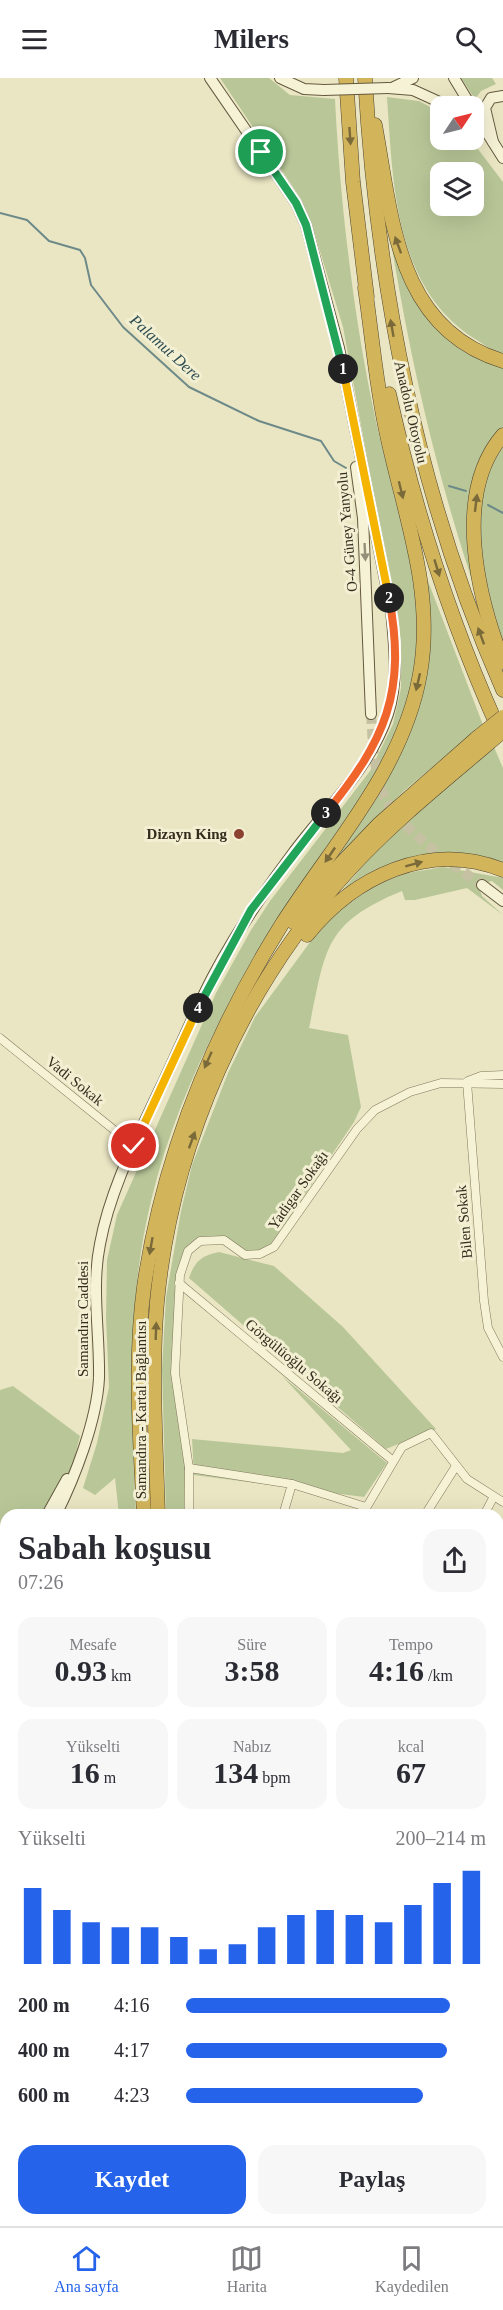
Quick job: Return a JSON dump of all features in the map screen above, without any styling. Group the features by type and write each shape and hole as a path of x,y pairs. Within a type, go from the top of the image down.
{"highway":[{"name":"Anadolu Otoyolu","path":"346,78 353,182 366,288 402,455 448,605 503,739"},
{"name":"Anadolu Otoyolu","path":"366,78 376,225 394,340 441,520 503,690"},
{"path":"366,78 393,231 416,289 449,332 468,346 503,361"},
{"path":"235,1008 244,986 284,920 382,775 410,714 420,675 425,605 420,571 386,428 366,288"},
{"path":"503,435 483,470 476,499 473,528 476,560 484,600 503,662"},
{"path":"239,1030 271,973 334,887 386,831 481,742 503,717"},
{"path":"235,1008 290,926 332,873 379,824 481,742 503,731"},
{"path":"239,1030 290,956 317,923 346,894 365,882 418,862 446,860 503,870"},
{"name":"Samandıra - Kartal Bağlantısı","path":"144,1509 139,1422 140,1351 144,1289 151,1247 164,1184 187,1110 210,1056 235,1008"},
{"name":"Samandıra - Kartal Bağlantısı","path":"158,1509 154,1398 157,1302 164,1253 188,1152 206,1102 239,1030"}],"main road":[{"path":"210,78 296,203 318,265 339,348"},
{"path":"214,78 226,102"},
{"path":"280,78 304,89 388,88 413,90 430,98"},
{"path":"454,78 465,96"},
{"path":"388,88 410,79"},
{"path":"493,142 485,108 491,98 503,96"},
{"path":"484,128 503,158"},
{"path":"484,134 493,142"},
{"name":"O-4 Güney Yanyolu","path":"339,348 363,518 371,714"},
{"name":"Samandıra Caddesi","path":"59,1509 89,1432 99,1378 95,1322 99,1247 106,1213 134,1146 212,979 251,910 294,851 350,782 373,746 388,714 395,652 391,610 339,348"},
{"path":"482,885 503,901"},
{"name":"Samandıra Caddesi","path":"51,1509 74,1469"}],"street":[{"name":"Vadi Sokak","path":"0,1038 134,1146"},
{"path":"467,1082 481,1076 503,1074"},
{"name":"Yadigar Sokağı","path":"189,1509 189,1468 175,1373 179,1283 188,1251 200,1241 224,1240 245,1256 260,1254 274,1247 357,1129 375,1110 425,1086 467,1082 481,1085 503,1084"},
{"name":"Bilen Sokak","path":"467,1082 484,1301 488,1328 503,1356"},
{"name":"Görgülüoğlu Sokağı","path":"179,1283 392,1460"},
{"path":"365,1509 392,1460 402,1447 431,1433 475,1487 503,1502"},
{"path":"428,1509 456,1466"},
{"path":"189,1468 292,1484 359,1509"},
{"path":"285,1509 292,1484"},
{"path":"487,1509 493,1498"}],"green space":[{"path":"220,78 269,78 290,95 335,99 340,177 354,296 374,412 413,561 420,622 418,653 404,716 385,759 355,808 288,904 234,994 201,1061 172,1130 151,1201 137,1279 132,1358 136,1509 118,1509 115,1478 95,1495 83,1488 97,1443 109,1387 106,1318 107,1260 117,1215 216,993 270,901 370,771 393,724 401,688 401,642 343,327 315,235 301,199"},
{"path":"461,78 492,78 496,84 481,91 477,96 473,96"},
{"path":"387,97 419,101 430,107 430,150 479,150 503,182 503,355 475,339 448,317 428,292 413,263 403,231 392,164"},
{"path":"391,242 464,350 503,367 503,427 492,440 473,483 478,598 450,510 427,422 407,333"},
{"path":"503,444 503,643 488,594 483,568 479,542 479,516 490,466"},
{"path":"428,581 483,725 405,790 342,852 340,851 376,799 400,754 428,644"},
{"path":"494,747 503,768 503,863 461,853 417,856 376,869 340,893 374,853 418,811"},
{"path":"443,867 503,878 503,890 492,881 486,883 480,890 482,896 503,915 467,888 415,900 405,900 402,891 356,915 342,928 332,943 319,978 309,1028 348,1035 361,1107 354,1122 271,1245 257,1252 246,1252 226,1237 201,1237 185,1248 177,1272 172,1371 185,1469 184,1509 166,1509 162,1369 166,1297 181,1211 192,1165 228,1073 255,1017 316,934 338,912 376,884 407,873"},
{"path":"219,1252 274,1266 343,1327 436,1429 386,1449 189,1278 200,1260"},
{"path":"282,1376 387,1463 364,1497 194,1475 192,1439 343,1453 351,1450"},
{"path":"13,1386 80,1436 71,1472 48,1509 0,1509 0,1390"}],"waterway":[{"name":"Palamut Dere","path":"0,213 27,220 49,241 80,250 85,258 91,285 123,327 189,387 259,421 321,441 334,461 346,468"},
{"name":"Palamut Dere","path":"449,486 466,491"},
{"name":"Palamut Dere","path":"488,505 503,513"}],"tunnel":[{"path":"371,714 378,779 393,811 415,835 482,885"}],"place":[{"name":"Dizayn King","path":"239,834"}],"route":[{"path":"134,1146 212,979 251,910 364,762 388,714 392,696 395,652 391,610 339,348 306,225 296,203 261,152"}]}
